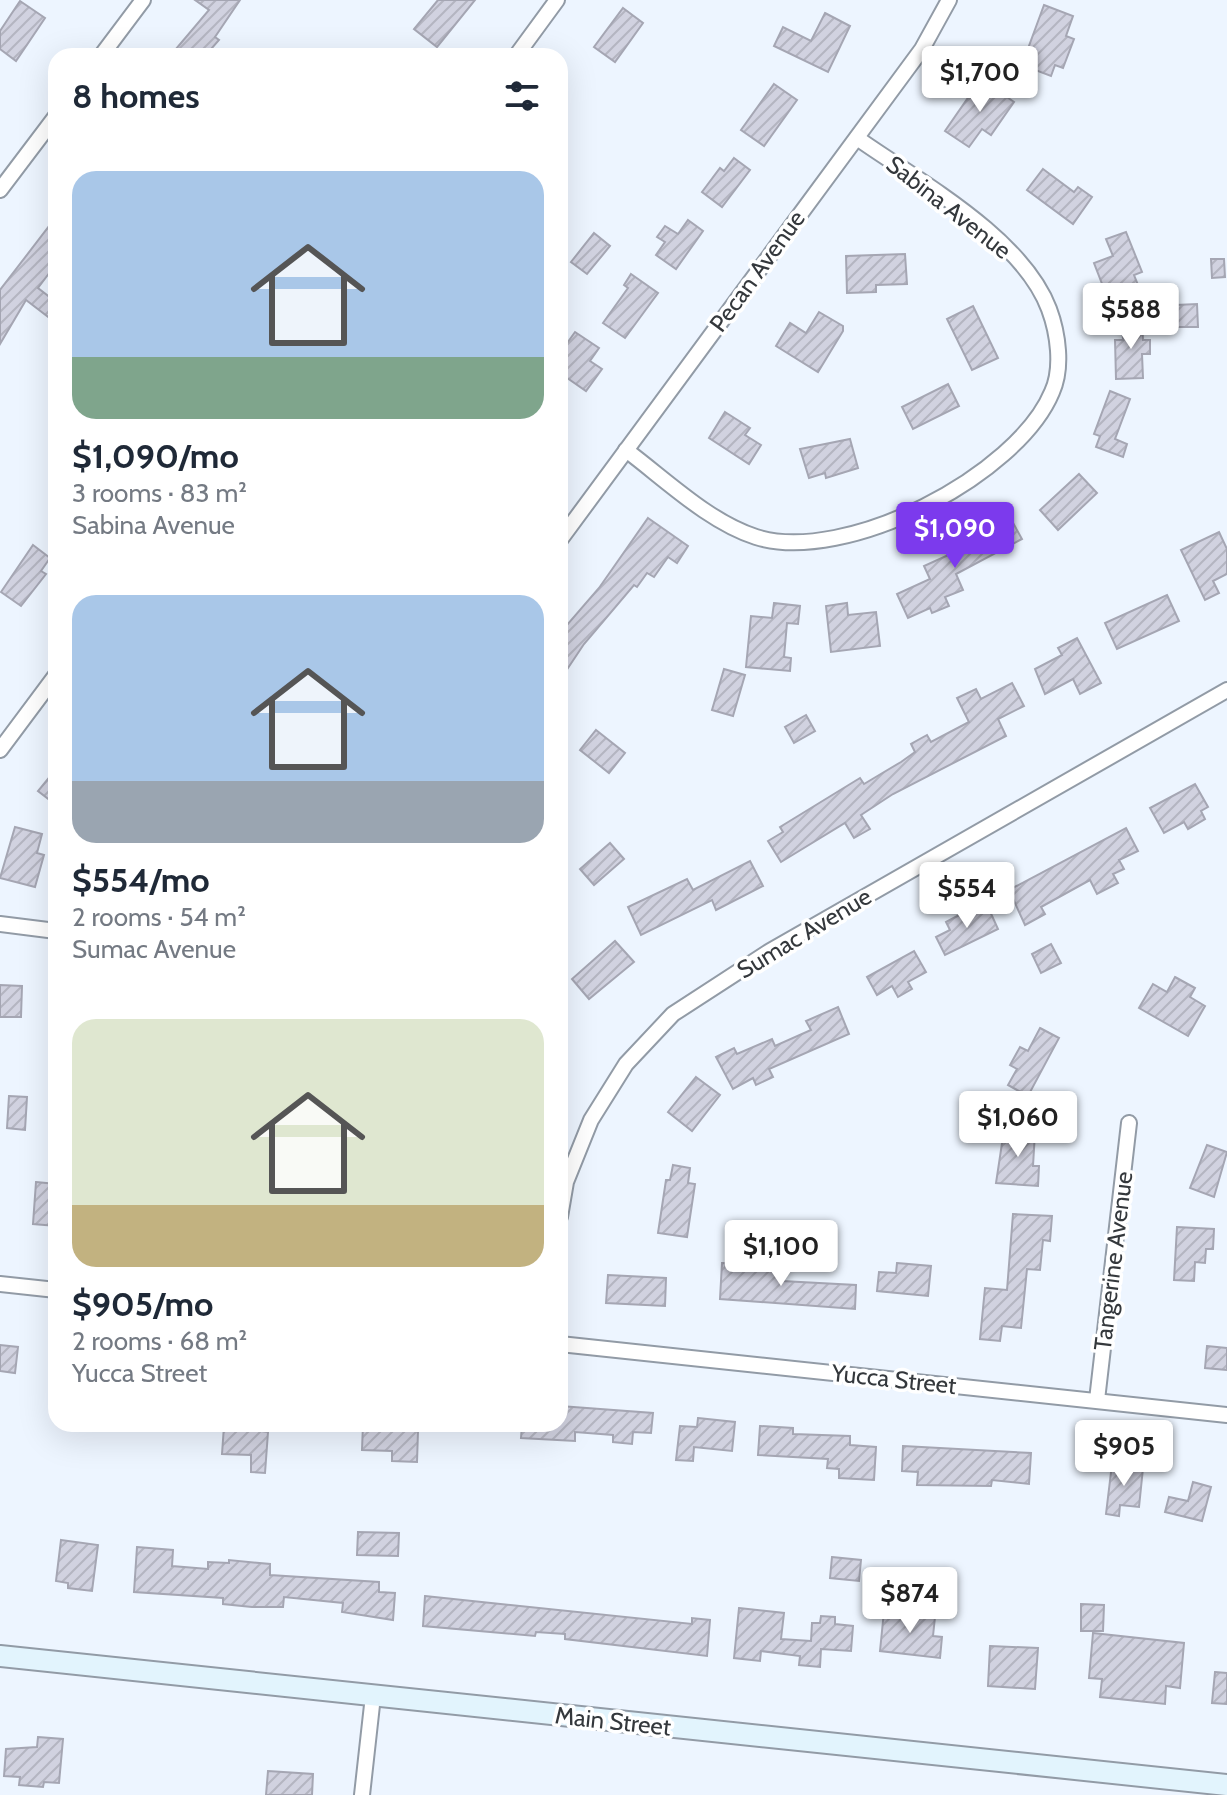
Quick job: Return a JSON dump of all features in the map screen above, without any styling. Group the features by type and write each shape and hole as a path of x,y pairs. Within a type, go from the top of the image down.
{"main road":[{"name":"Main Street","path":"0,1656 1227,1785"}],"street":[{"path":"107,48 143,0"},
{"path":"522,48 557,0"},
{"name":"Pecan Avenue","path":"568,529 922,49 949,0"},
{"path":"0,190 48,127"},
{"name":"Sabina Avenue","path":"626,450 724,522 757,537 807,544 873,531 942,497 1026,437 1053,390 1059,352 1049,308 1022,264 975,221 857,138"},
{"path":"0,750 48,686"},
{"name":"Sumac Avenue","path":"568,1177 591,1120 626,1064 673,1014 770,951 1227,690"},
{"path":"0,924 48,930"},
{"name":"Tangerine Avenue","path":"1097,1400 1129,1123"},
{"path":"0,1284 48,1289"},
{"name":"Yucca Street","path":"568,1345 1227,1415"},
{"path":"362,1795 373,1696"}],"building":[{"path":"195,0 240,0 215,37 219,40 212,48 177,48 209,10"},
{"path":"438,0 475,0 437,47 414,29"},
{"path":"20,1 45,18 16,61 0,49 0,31"},
{"path":"1044,5 1073,16 1066,36 1074,39 1063,68 1055,65 1051,76 1022,65"},
{"path":"623,8 643,23 615,62 594,47"},
{"path":"825,13 850,26 828,72 774,46 783,27 811,41"},
{"path":"981,79 1014,102 991,135 982,129 969,147 945,131"},
{"path":"774,84 797,100 764,146 741,130"},
{"path":"734,158 750,170 722,207 702,192 720,168 724,171"},
{"path":"1043,169 1074,192 1078,187 1092,197 1073,224 1027,190"},
{"path":"688,220 703,231 676,269 656,255 665,242 657,237 665,226 678,234"},
{"path":"48,227 48,275 38,288 48,296 48,317 26,300 0,344 0,290"},
{"path":"1126,232 1142,272 1134,275 1142,295 1111,307 1094,263 1113,256 1106,239"},
{"path":"594,233 610,246 587,274 571,262"},
{"path":"905,254 907,284 876,285 876,292 847,293 846,256"},
{"path":"1211,259 1224,259 1225,277 1212,278"},
{"path":"631,274 658,293 625,338 603,323 628,288 624,285"},
{"path":"1197,304 1198,327 1177,327 1176,305"},
{"path":"973,306 998,358 972,370 947,319"},
{"path":"819,312 843,326 843,331 818,372 776,346 790,323 806,333"},
{"path":"1142,320 1143,340 1150,340 1150,354 1142,354 1143,378 1116,379 1115,340 1123,340 1122,321"},
{"path":"575,332 599,348 590,361 602,369 586,391 568,379 568,342"},
{"path":"948,384 959,406 913,429 902,407"},
{"path":"1110,391 1130,399 1115,439 1127,444 1123,457 1096,447 1100,436 1094,434"},
{"path":"725,412 750,428 745,435 761,445 749,464 709,438"},
{"path":"850,439 858,468 826,478 825,473 809,478 800,449"},
{"path":"1079,474 1097,493 1058,530 1040,510"},
{"path":"648,518 688,546 677,563 668,557 654,577 647,573 637,587 634,585 584,644 568,668 568,624 599,588"},
{"path":"1012,521 1022,539 956,574 963,590 945,597 949,606 932,613 930,608 908,618 897,594 930,579 924,566 964,548 962,543 996,525 997,529"},
{"path":"1219,532 1227,549 1227,574 1213,581 1219,593 1205,600 1181,550"},
{"path":"33,545 48,556 41,571 46,574 21,606 1,592"},
{"path":"1167,595 1179,621 1117,649 1105,623"},
{"path":"774,603 800,606 798,624 787,623 784,657 791,658 790,671 746,667 751,616 772,618"},
{"path":"847,603 848,615 876,612 880,646 831,652 826,606"},
{"path":"1077,638 1101,683 1080,694 1073,679 1045,694 1035,669 1062,655 1058,648"},
{"path":"724,669 745,675 733,716 712,710"},
{"path":"1012,683 1024,706 998,719 1006,736 893,794 861,815 870,829 854,838 845,823 781,862 768,841 783,832 780,827 860,778 864,784 901,762 915,752 911,744 927,735 931,742 969,722 957,698 976,689 981,699"},
{"path":"806,715 815,731 794,743 785,727"},
{"path":"596,730 625,753 609,773 580,750"},
{"path":"48,779 48,799 38,791"},
{"path":"1195,784 1208,807 1201,811 1205,819 1188,829 1184,822 1164,833 1150,808"},
{"path":"15,827 42,834 37,853 44,855 35,887 0,878"},
{"path":"1126,828 1138,851 1119,860 1124,869 1113,874 1118,883 1097,894 1090,880 1041,907 1045,914 1025,925 1009,890"},
{"path":"610,843 624,859 594,885 580,869"},
{"path":"750,861 763,886 716,910 712,900 641,935 628,907 687,879 693,890"},
{"path":"988,907 998,929 945,955 936,937 950,930 946,922 965,912 967,917"},
{"path":"615,941 634,962 589,999 572,979"},
{"path":"1051,944 1061,963 1041,973 1032,954"},
{"path":"914,951 926,972 908,982 912,989 898,997 892,986 877,995 867,977"},
{"path":"1175,977 1195,988 1190,997 1205,1006 1188,1036 1139,1008 1153,984 1167,992"},
{"path":"0,985 22,986 21,1017 0,1017"},
{"path":"838,1007 849,1034 769,1069 773,1077 756,1085 753,1078 733,1089 716,1057 734,1048 737,1054 772,1039 775,1046 811,1030 806,1021"},
{"path":"1040,1028 1059,1038 1028,1096 1008,1085 1017,1069 1010,1065 1020,1047 1028,1051"},
{"path":"696,1077 720,1095 692,1131 668,1112"},
{"path":"9,1096 27,1097 25,1130 7,1128"},
{"path":"1004,1130 1035,1132 1033,1166 1039,1166 1038,1186 996,1183"},
{"path":"1207,1145 1227,1152 1214,1197 1190,1188"},
{"path":"673,1165 690,1168 688,1183 695,1184 687,1237 658,1233 666,1180 670,1180"},
{"path":"36,1182 48,1183 48,1225 33,1224"},
{"path":"1013,1214 1052,1216 1050,1241 1043,1240 1040,1270 1027,1269 1021,1328 1002,1326 1000,1341 980,1339 985,1288 1007,1290"},
{"path":"1177,1227 1214,1229 1213,1249 1206,1249 1205,1263 1195,1262 1194,1281 1174,1280"},
{"path":"722,1263 783,1266 782,1281 856,1285 855,1309 720,1299"},
{"path":"897,1263 931,1266 928,1296 877,1291 879,1272 896,1273"},
{"path":"608,1275 666,1278 665,1306 606,1303"},
{"path":"0,1345 18,1347 15,1373 0,1371"},
{"path":"1207,1346 1227,1348 1227,1370 1205,1368"},
{"path":"568,1407 653,1413 651,1433 633,1432 632,1444 613,1442 613,1435 575,1432 575,1441 521,1438 521,1432 568,1432"},
{"path":"698,1418 735,1422 732,1451 694,1447 693,1461 676,1460 680,1426 697,1427"},
{"path":"760,1426 793,1428 793,1434 850,1436 850,1445 876,1447 874,1480 839,1478 839,1469 827,1468 828,1459 758,1455"},
{"path":"224,1432 268,1432 265,1473 251,1472 251,1455 222,1454"},
{"path":"363,1432 418,1432 417,1462 392,1461 392,1451 362,1450"},
{"path":"903,1446 1031,1453 1029,1484 992,1480 991,1486 917,1485 918,1472 902,1471"},
{"path":"1112,1464 1143,1468 1139,1507 1120,1505 1119,1516 1106,1514"},
{"path":"1193,1482 1211,1487 1202,1521 1165,1512 1169,1497 1188,1501"},
{"path":"358,1532 399,1533 398,1556 357,1555"},
{"path":"61,1540 98,1545 92,1591 68,1588 68,1583 56,1581"},
{"path":"137,1547 173,1550 172,1566 208,1569 208,1562 229,1563 229,1560 270,1564 270,1575 379,1582 379,1592 395,1593 393,1620 342,1612 343,1603 284,1597 283,1607 252,1607 223,1604 223,1598 134,1592"},
{"path":"832,1557 861,1560 859,1581 830,1578"},
{"path":"425,1596 692,1624 692,1618 710,1620 707,1656 565,1639 565,1634 536,1632 535,1636 423,1626"},
{"path":"1081,1604 1104,1605 1103,1631 1081,1631"},
{"path":"739,1608 784,1613 781,1639 811,1641 812,1623 820,1623 821,1616 835,1617 835,1624 853,1626 851,1651 821,1649 820,1667 799,1665 800,1656 761,1651 760,1661 734,1658"},
{"path":"884,1611 935,1617 933,1636 942,1637 940,1658 880,1651"},
{"path":"1093,1633 1184,1643 1180,1688 1166,1686 1165,1704 1100,1697 1102,1679 1089,1678"},
{"path":"990,1646 1038,1648 1035,1689 988,1686"},
{"path":"1215,1672 1227,1673 1227,1704 1212,1703"},
{"path":"38,1737 63,1739 59,1783 44,1782 43,1787 19,1785 20,1777 4,1776 6,1749 37,1747"},
{"path":"268,1771 313,1774 312,1795 266,1795"}]}
